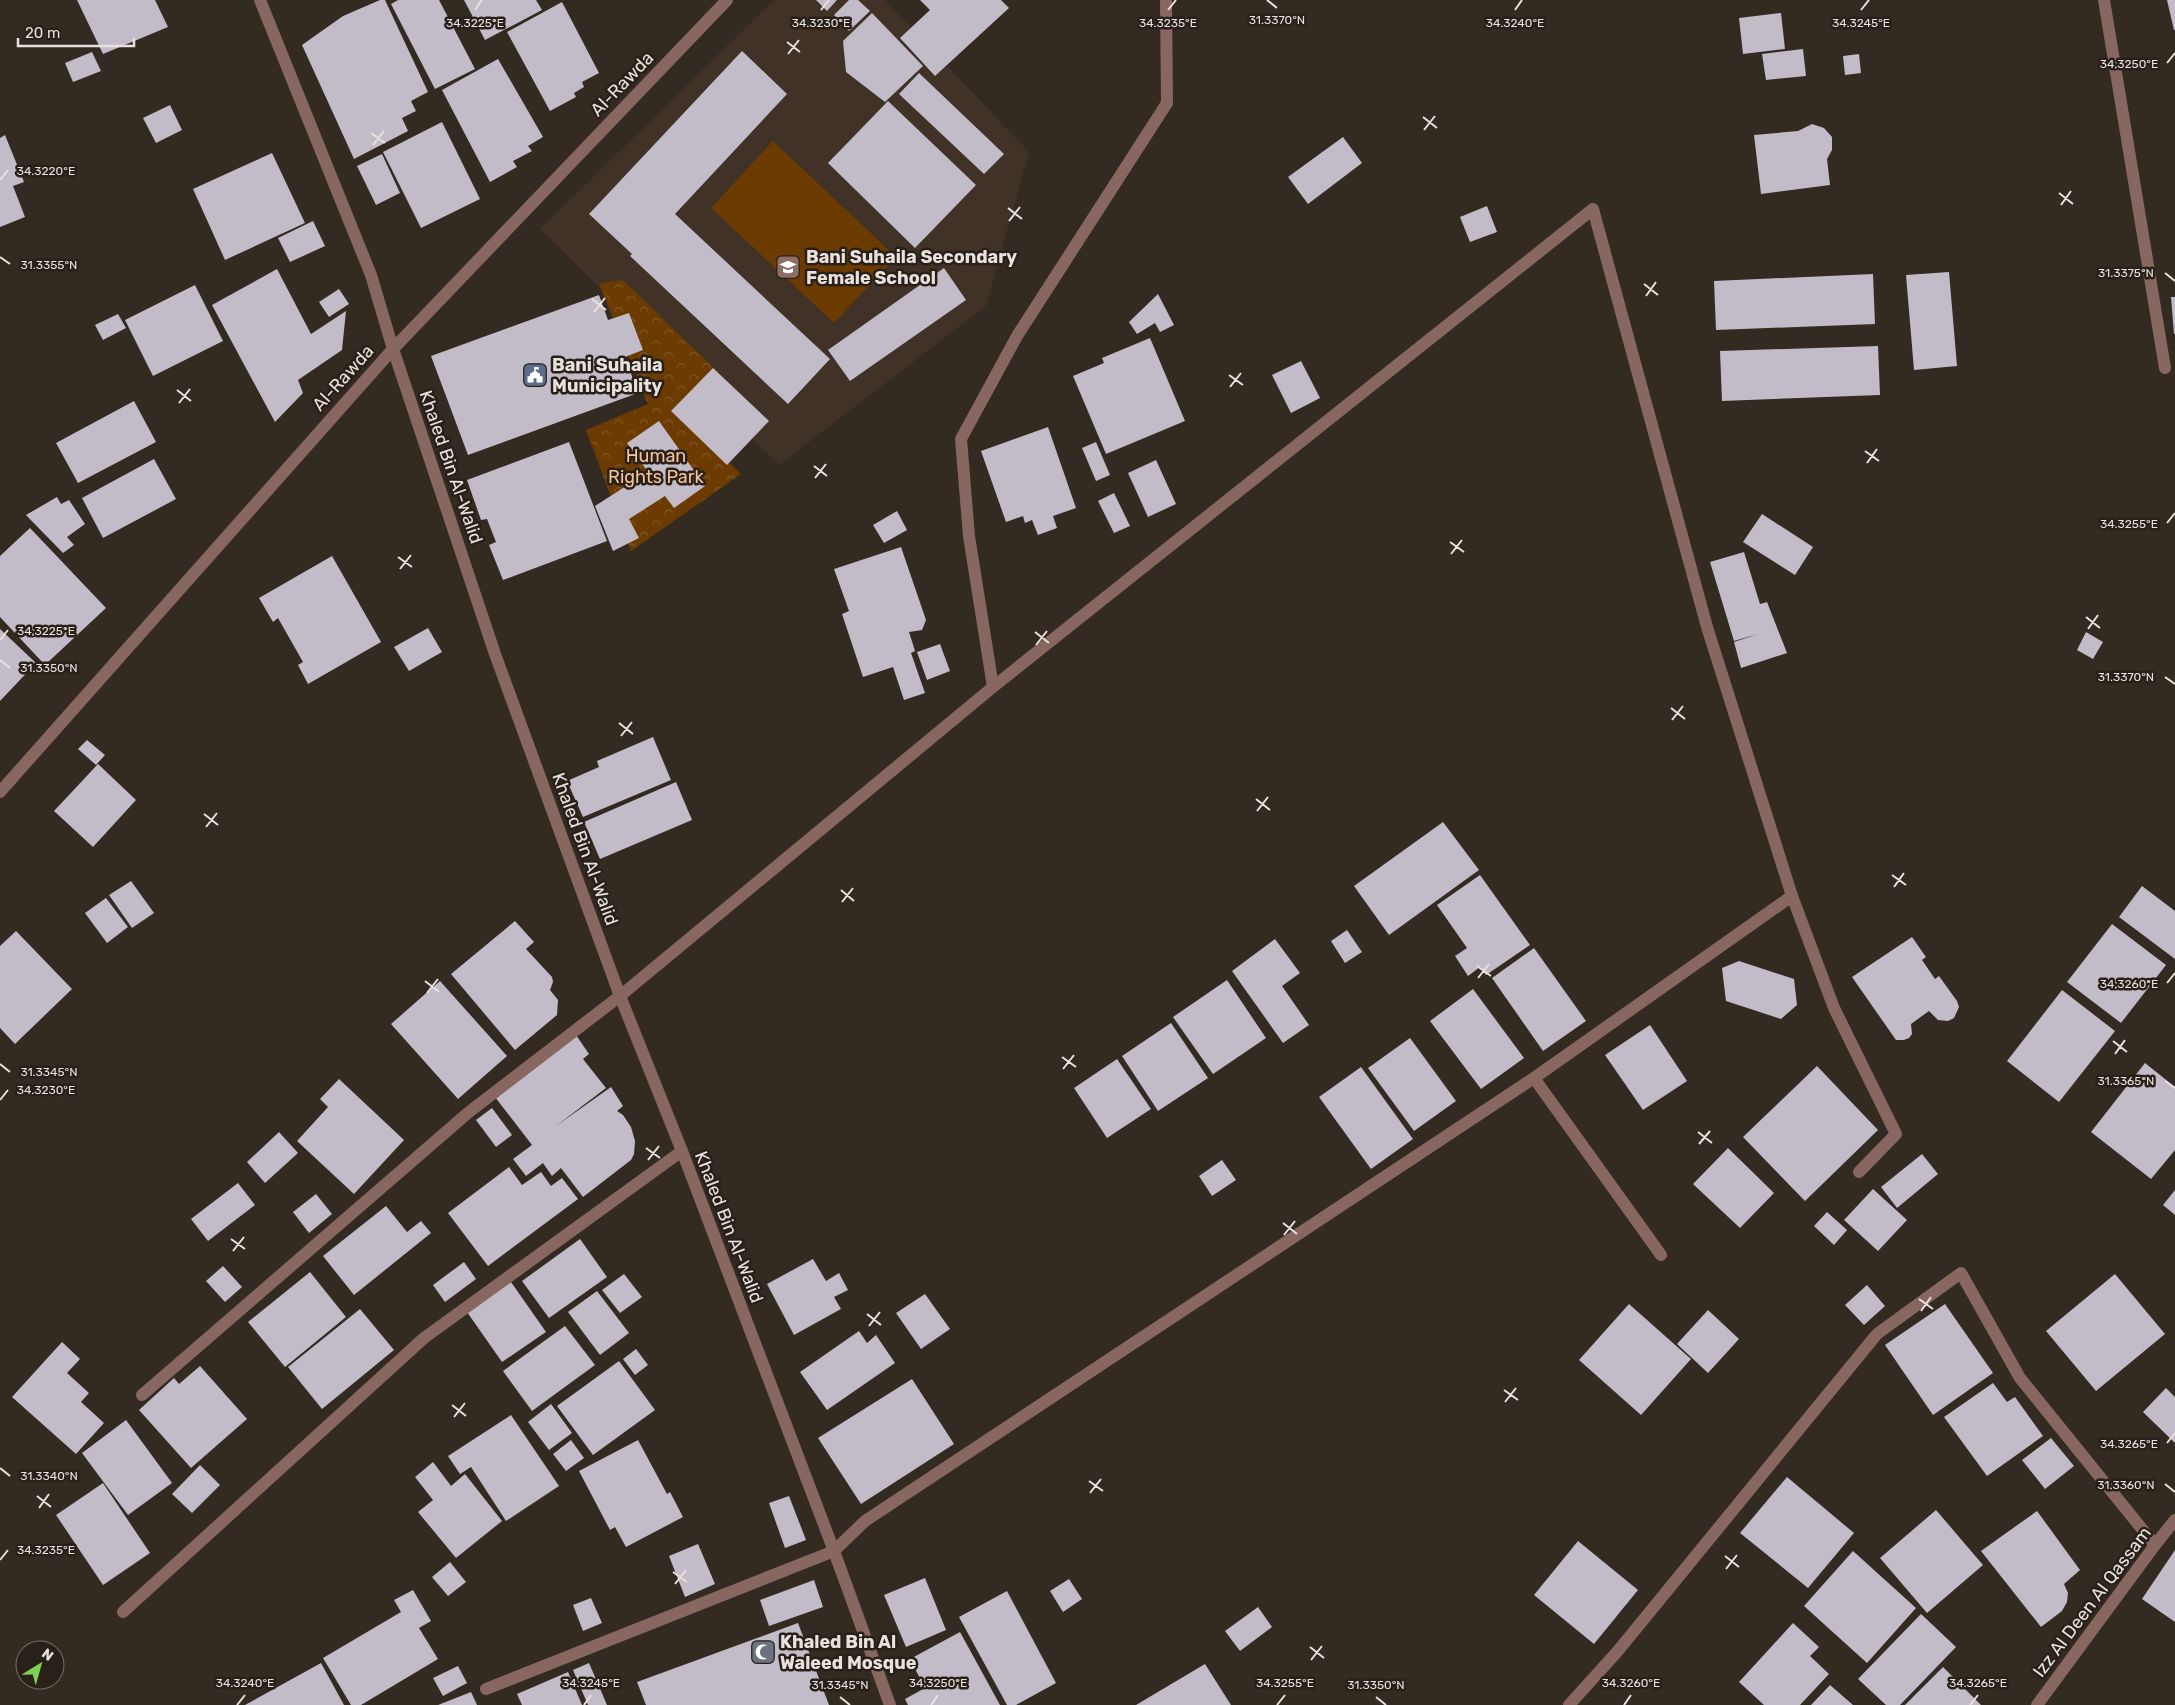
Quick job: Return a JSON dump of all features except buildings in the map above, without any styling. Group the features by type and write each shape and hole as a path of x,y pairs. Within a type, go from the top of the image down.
{"street":[{"name":"Khaled Bin Al-Walid","path":"260,0 371,275 393,349 495,654 620,996 682,1151 890,1705"},
{"name":"Al-Rawda","path":"0,792 393,349 727,0"},
{"path":"993,687 969,536 961,439 1017,336 1167,103 1166,0"},
{"path":"2104,0 2165,368"},
{"path":"142,1395 469,1112 620,996 993,687 1594,209 1707,627 1792,896 1834,1008 1896,1134 1859,1172"},
{"path":"486,1689 834,1552 865,1522 1534,1078 1792,896"},
{"path":"1534,1078 1661,1256"},
{"path":"123,1612 424,1338 682,1151"},
{"path":"1569,1705 1617,1652 1877,1334 1961,1273 2020,1378 2155,1545"},
{"name":"Izz Al Deen Al Qassam","path":"2037,1705 2175,1520"}],"shaded area":[{"name":"Bani Suhaila Secondary Female School","path":"774,0 885,0 1029,152 986,306 779,465 540,229"}],"green space":[{"path":"773,141 896,257 834,323 711,208"},
{"name":"Human Rights Park","path":"623,280 719,373 680,416 741,474 631,551 586,430 648,404 599,284"}],"place":[{"name":"Bani Suhaila Secondary Female School","path":"788,267"},
{"name":"Bani Suhaila Municipality","path":"535,375"},
{"name":"Khaled Bin Al Waleed Mosque","path":"763,1652"}]}
